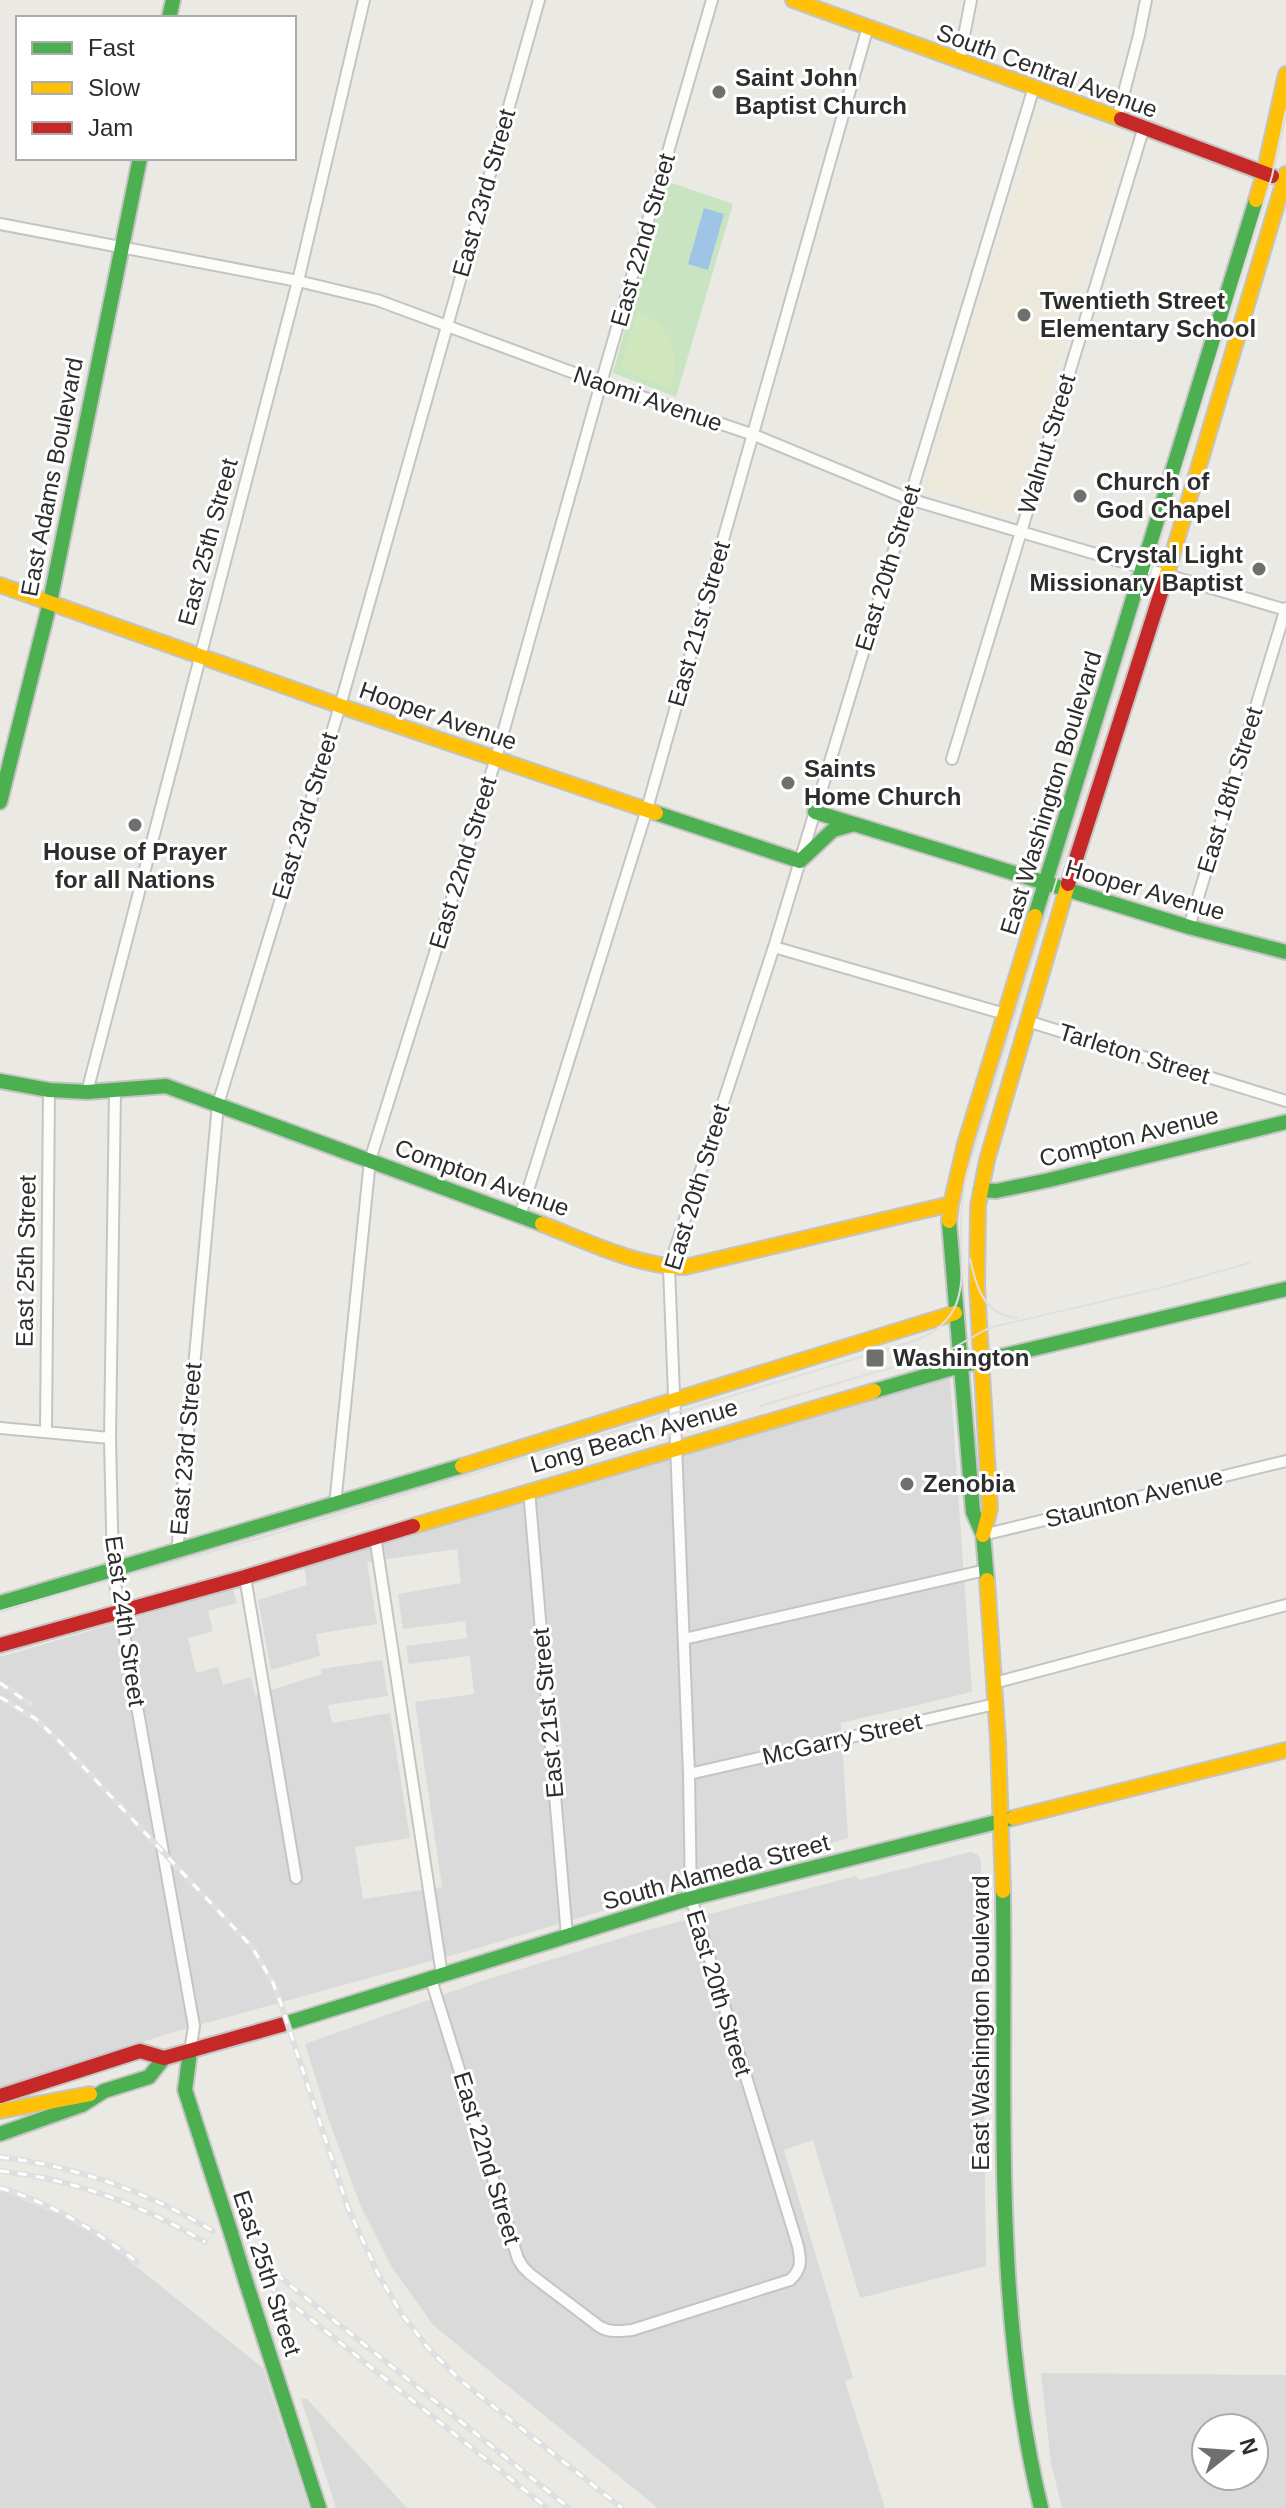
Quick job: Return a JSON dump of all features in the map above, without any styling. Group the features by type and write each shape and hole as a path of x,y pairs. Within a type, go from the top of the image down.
{"main road":[{"name":"South Central Avenue","path":"797,1 867,30 1034,87 1264,174 1286,179"},
{"name":"East Washington Boulevard","path":"1041,2508 1022,2419 1014,2362 1003,2114 1002,1822 983,1535 973,1512 960,1366 949,1315 951,1204 965,1144 1264,174 1286,74"},
{"name":"East Adams Boulevard","path":"0,802 50,602 140,160"},
{"name":"East Washington Boulevard","path":"983,1535 990,1509 977,1287 977,1236 987,1160 1066,889 1148,636 1286,179"},
{"name":"Hooper Avenue","path":"0,585 340,706 800,861"},
{"name":"Hooper Avenue","path":"815,812 1189,927 1286,952"},
{"path":"800,861 833,830 854,824"},
{"name":"Compton Avenue","path":"0,1081 49,1090 87,1092 166,1086 669,1268 685,1267 951,1204"},
{"name":"Compton Avenue","path":"981,1190 996,1191 1049,1180 1286,1122"},
{"name":"Long Beach Avenue","path":"0,1645 245,1577 529,1490 960,1366 1286,1289"},
{"path":"949,1315 964,1312 971,1317 980,1339"},
{"name":"Long Beach Avenue","path":"0,1603 177,1553 799,1364 949,1315"},
{"name":"South Alameda Street","path":"0,2096 140,2051 164,2058 190,2051 691,1898 1286,1750"},
{"name":"East 25th Street","path":"190,2051 185,2090 319,2508"},
{"name":"South Alameda Street","path":"0,2134 82,2105 104,2091 149,2077 164,2058"},
{"path":"0,2118 78,2071"},
{"path":"0,2111 104,2091"}],"street":[{"name":"East 25th Street","path":"87,1092 298,281 364,0"},
{"name":"East 23rd Street","path":"177,1553 218,1104 340,706 539,0"},
{"name":"East 22nd Street","path":"335,1505 370,1160 496,758 712,0"},
{"path":"959,61 971,0"},
{"path":"1117,119 1146,0"},
{"name":"East 21st Street","path":"520,1216 647,809 867,30"},
{"name":"East 20th Street","path":"714,2304 790,2280 798,2273 801,2261 691,1898 669,1268 774,947 1034,87"},
{"name":"Walnut Street","path":"952,759 1143,130"},
{"name":"Naomi Avenue","path":"0,224 298,281 377,300 601,383 754,435 909,499 1286,609"},
{"name":"East 18th Street","path":"1189,927 1286,609"},
{"path":"774,947 1005,1014"},
{"name":"Tarleton Street","path":"1027,1021 1286,1101"},
{"name":"East 25th Street","path":"46,1431 49,1090"},
{"name":"East 24th Street","path":"115,1091 110,1438 113,1572 194,2026 190,2051"},
{"path":"0,1428 110,1438"},
{"name":"Staunton Avenue","path":"983,1535 1286,1461"},
{"name":"East 21st Street","path":"529,1490 567,1936"},
{"name":"East 22nd Street","path":"375,1536 437,1977 523,2267 608,2331 632,2330 714,2304"},
{"path":"684,1639 986,1570"},
{"path":"245,1577 296,1878"},
{"path":"0,1596 0,1603"},
{"path":"994,1683 1286,1605"},
{"name":"McGarry Street","path":"689,1774 995,1704"}],"shaded area":[{"name":"Twentieth Street Elementary School","path":"1039,114 1126,142 1010,516 922,488"},
{"path":"948,1376 972,1692 841,1723 848,1838 478,1948 177,2031 0,2088 0,1657 233,1589 237,1603 208,1611 213,1631 188,1638 196,1673 218,1667 223,1685 251,1677 255,1695 322,1674 321,1669 382,1660 388,1696 328,1705 332,1723 390,1713 410,1838 355,1847 363,1899 442,1887 415,1702 474,1694 470,1656 409,1664 406,1646 467,1638 465,1621 403,1629 398,1594 461,1583 457,1549 367,1562 377,1624 316,1634 320,1656 271,1670 258,1600 307,1585 304,1566"},
{"path":"971,1852 978,1855 981,1861 986,2266 860,2298 813,2140 784,2150 853,2378 845,2381 885,2508 658,2508 433,2325 393,2269 361,2207 305,2044 482,1981 644,1931 856,1876 859,1880"},
{"path":"0,2190 73,2221 107,2243 263,2368 309,2508 0,2508"},
{"path":"1041,2373 1286,2375 1286,2508 1062,2508 1051,2463"},
{"path":"301,2399 307,2399 407,2508 336,2508"}],"green space":[{"path":"666,181 733,204 676,397 613,373"},
{"path":"638,311 660,326 671,343 674,365 672,390 621,366"}],"water":[{"path":"704,208 724,214 708,270 688,264"}],"tram line":[{"path":"0,1611 260,1538 914,1341 933,1332 946,1321 959,1294 961,1213 966,1176 1272,176 1286,110"},
{"path":"970,1259 983,1298 996,1311 1017,1318"},
{"path":"760,1406 948,1351 997,1326 1164,1287 1249,1263"}],"railway":[{"path":"657,1437 692,1426"},
{"path":"0,1683 30,1704"},
{"path":"0,1697 36,1719 61,1743 252,1947 280,2001 348,2208 378,2274 401,2313 428,2348 460,2380 622,2508"},
{"path":"0,2157 56,2167 110,2183 163,2204 213,2231"},
{"path":"0,2171 54,2180 132,2205 205,2242"},
{"path":"0,2188 37,2201 72,2219 137,2262"},
{"path":"276,2274 569,2508"},
{"path":"268,2285 547,2508"}],"traffic: fast":[{"path":"169,16 173,0"},
{"path":"0,802 50,602 140,160"},
{"path":"1035,916 1256,200"},
{"path":"815,812 1189,927 1286,952"},
{"path":"656,813 800,861 833,830 854,824"},
{"path":"0,1081 49,1090 87,1092 166,1086 542,1224"},
{"path":"981,1190 996,1191 1049,1180 1286,1122"},
{"path":"949,1221 973,1512 983,1535 987,1580"},
{"path":"874,1391 960,1366 1286,1289"},
{"path":"0,1603 462,1466"},
{"path":"281,2025 680,1901 1013,1818"},
{"path":"1003,1891 1003,2123 1008,2278 1025,2432 1041,2508"},
{"path":"190,2051 185,2090 231,2233"},
{"path":"0,2134 82,2105 104,2091 149,2077 164,2058"},
{"path":"231,2233 246,2282"},
{"path":"246,2282 319,2508"}],"traffic: slow":[{"path":"793,0 1121,119"},
{"path":"1256,200 1286,74"},
{"path":"1165,580 1286,174"},
{"path":"0,585 352,710 656,813"},
{"path":"983,1535 990,1509 977,1287 978,1206 987,1160 1068,884"},
{"path":"949,1221 965,1144 1035,916"},
{"path":"542,1224 631,1258 685,1267 951,1204"},
{"path":"462,1466 955,1313"},
{"path":"413,1526 874,1391"},
{"path":"987,1580 998,1741 1003,1891"},
{"path":"1013,1818 1286,1750"},
{"path":"0,2111 90,2094"}],"traffic: jam":[{"path":"1121,119 1272,176"},
{"path":"1068,884 1165,580"},
{"path":"0,1645 245,1577 413,1526"},
{"path":"0,2096 140,2051 164,2058 281,2025"}],"place":[{"name":"Saint John Baptist Church","path":"719,92"},
{"name":"Twentieth Street Elementary School","path":"1024,315"},
{"name":"Church of God Chapel","path":"1080,496"},
{"name":"Crystal Light Missionary Baptist","path":"1259,569"},
{"name":"Saints Home Church","path":"788,783"},
{"name":"House of Prayer for all Nations","path":"135,825"},
{"name":"Washington","path":"875,1358"},
{"name":"Zenobia","path":"907,1484"}]}
